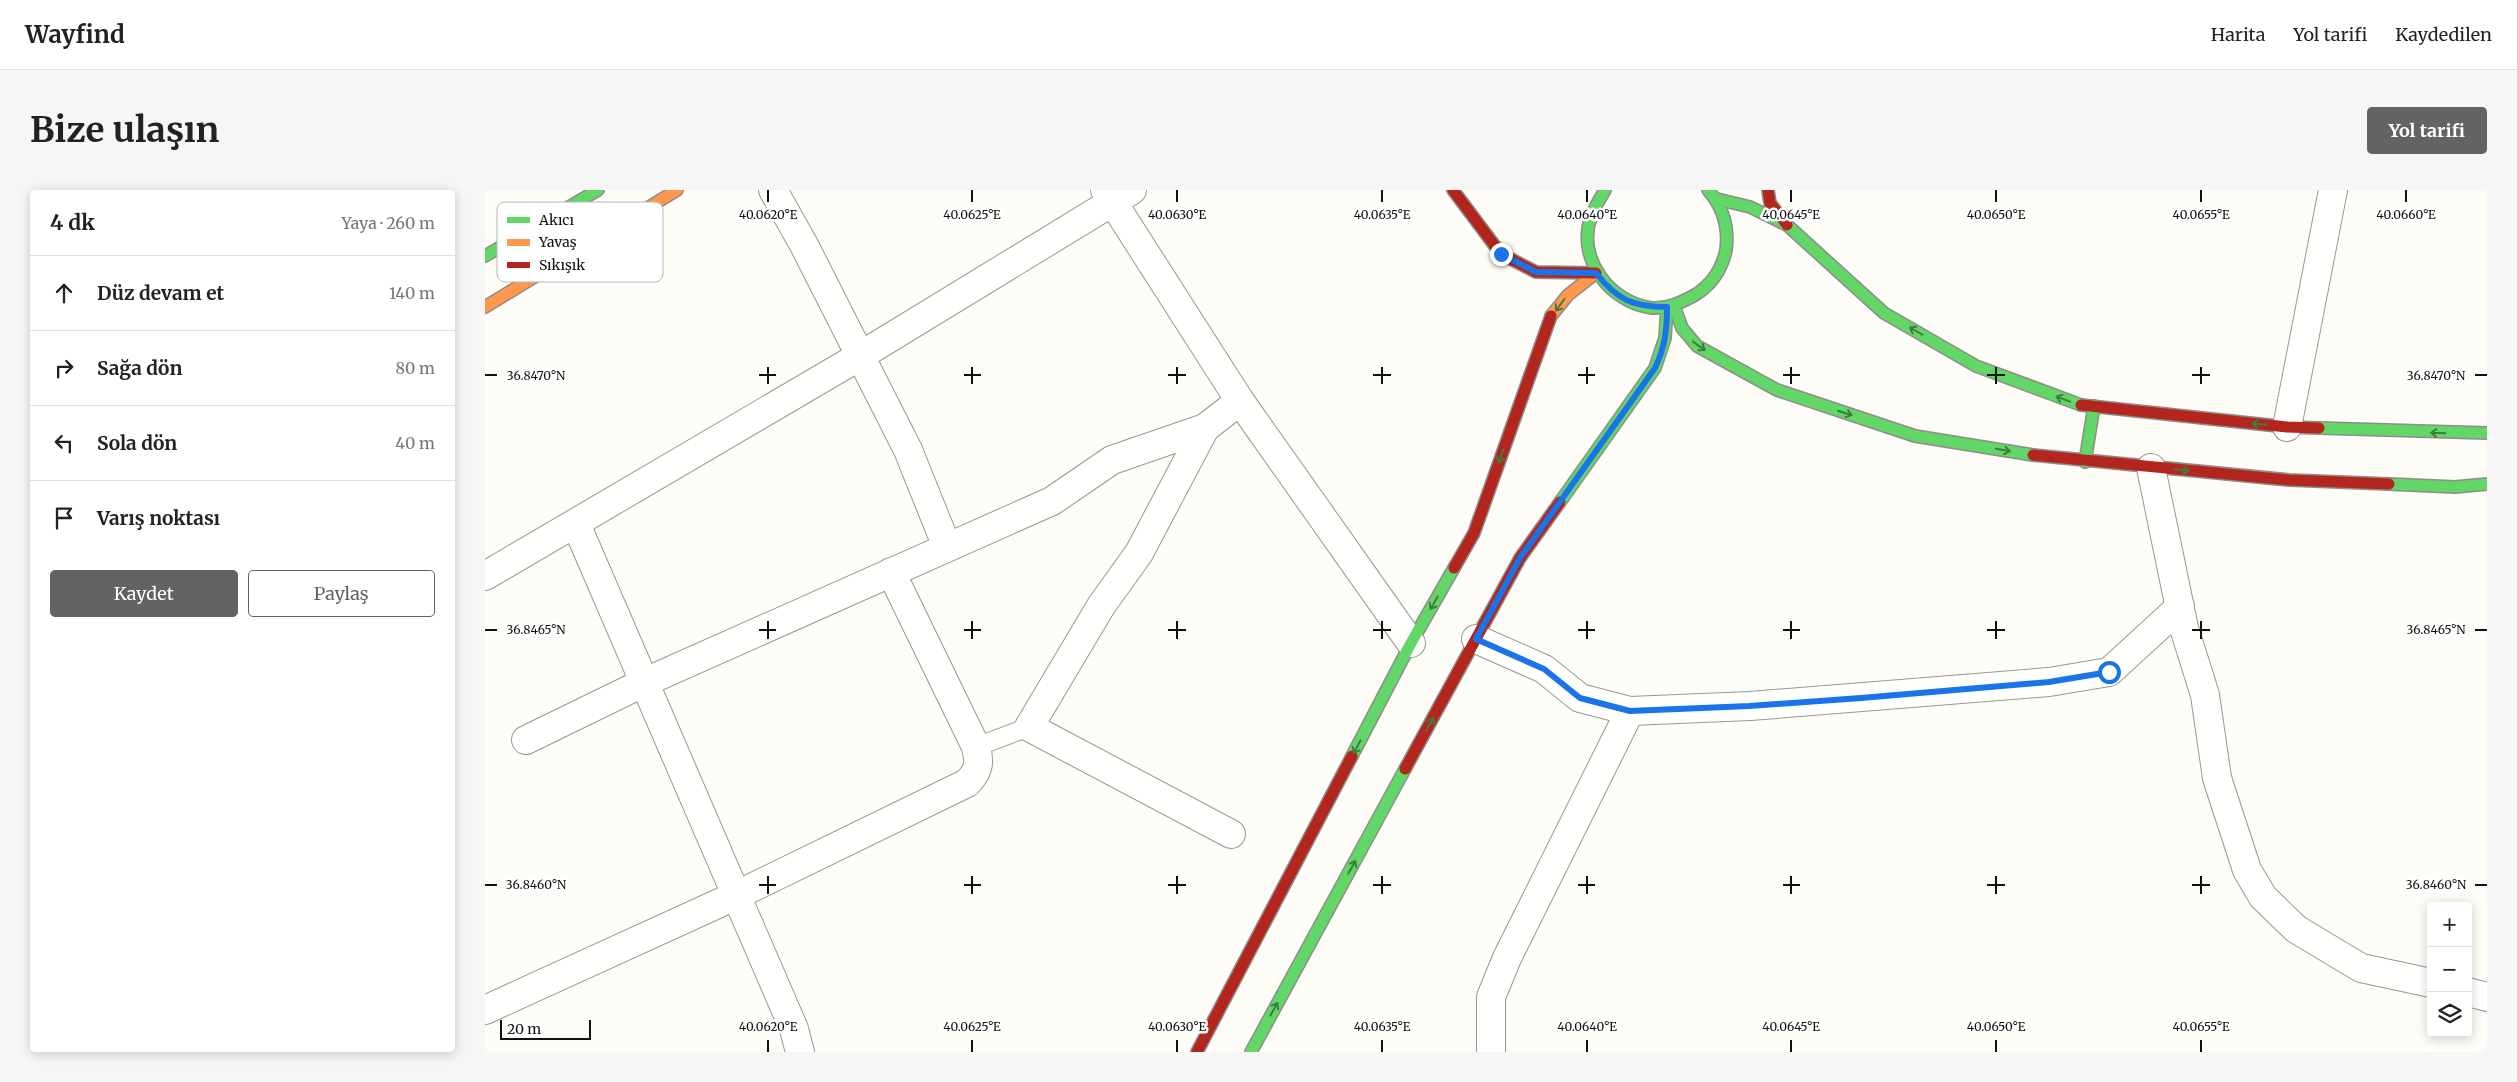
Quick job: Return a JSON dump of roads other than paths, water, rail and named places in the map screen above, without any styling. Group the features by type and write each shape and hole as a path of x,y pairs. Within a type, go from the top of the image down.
{"main road":[{"path":"577,202 598,190"},
{"path":"656,202 677,190"},
{"path":"1453,190 1501,254 1536,272 1596,273"},
{"path":"1605,190 1594,204 1587,227 1587,251 1596,273 1609,289 1626,301 1646,307 1671,306 1695,297 1711,282 1723,263 1728,241 1727,227 1717,199 1709,190"},
{"path":"1717,199 1732,190"},
{"path":"1768,190 1771,203 1787,225 1884,313 1976,366 2081,405 2287,427 2487,433"},
{"path":"1717,199 1750,207 1787,225"},
{"path":"485,256 497,249"},
{"path":"1197,1052 1411,643 1474,533 1551,317 1568,295 1596,273"},
{"path":"487,299 517,282"},
{"path":"1671,306 1686,335 1697,346 1777,390 1915,436 2085,462 2151,468 2299,480 2455,487 2487,484"},
{"path":"1251,1052 1520,558 1655,368 1663,351 1671,306"},
{"path":"2085,462 2094,406"}],"street":[{"path":"773,190 804,245 908,450 947,546"},
{"path":"2287,427 2333,190"},
{"path":"485,576 577,524 860,356 1117,194 1240,401 1411,643"},
{"path":"526,740 643,682 1052,501 1112,460 1205,428 1240,401"},
{"path":"1205,428 1139,553 1101,606 1029,727 1231,834"},
{"path":"2151,468 2180,607 2205,695 2217,778 2247,870 2263,896 2296,929 2361,968 2427,982"},
{"path":"577,524 643,682 794,1029 800,1052"},
{"path":"485,1010 737,895 967,783 977,774 980,762 977,747 891,572"},
{"path":"1476,639 1544,669 1580,698 1630,711 1749,706 2049,682 2109,672 2180,607"},
{"path":"1491,1052 1491,997 1507,958 1630,711"},
{"path":"2472,993 2487,997"}],"lane":[{"path":"977,747 1029,727"}]}
